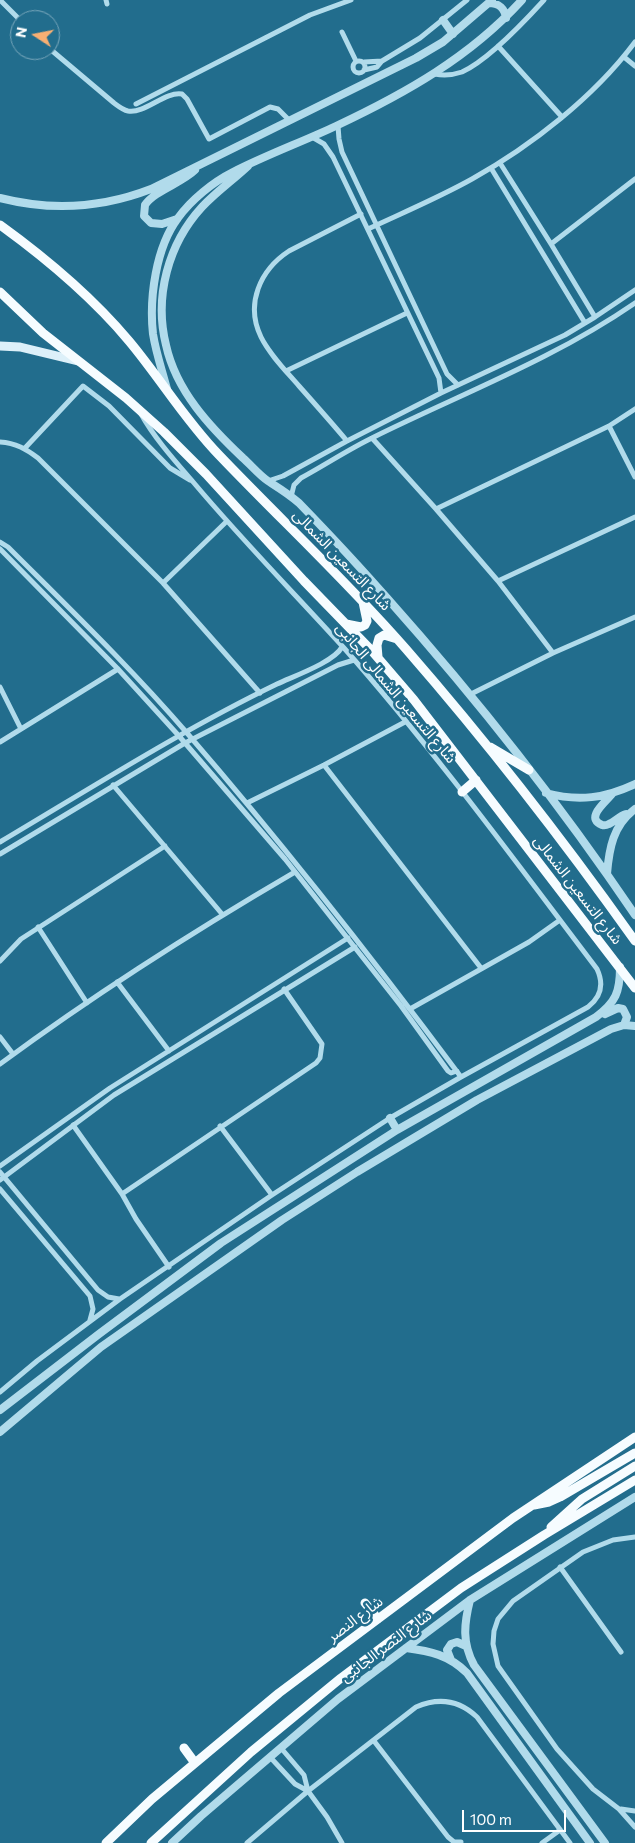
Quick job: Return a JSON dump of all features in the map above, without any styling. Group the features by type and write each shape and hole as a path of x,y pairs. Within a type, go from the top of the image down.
{"main road":[{"name":"شارع التسعين الشمالى","path":"0,225 45,261 101,311 141,355 188,419 218,454 296,531 397,639 485,744 598,890 635,942"},
{"name":"شارع التسعين الشمالى","path":"0,292 43,332 137,408 206,474 378,657 414,700 635,988"},
{"path":"0,346 20,347 78,361"},
{"path":"346,624 361,627 366,624 362,600"},
{"path":"378,657 378,638 384,635 397,639"},
{"path":"485,744 529,770"},
{"path":"462,792 476,780"},
{"name":"شارع النصر","path":"106,1843 152,1799 280,1693 530,1505 635,1437"},
{"path":"530,1505 549,1502 566,1494 635,1453"},
{"path":"544,1535 574,1505 635,1466"},
{"path":"151,1843 251,1752 341,1678 460,1588 635,1480"},
{"path":"365,1603 378,1619"},
{"path":"184,1748 195,1763"}],"street":[{"path":"0,0 10,10"},
{"path":"136,104 310,15 351,0"},
{"path":"356,61 353,65 354,70 358,72 377,67 382,61 420,38 467,0"},
{"path":"168,393 156,349 152,305 159,261 177,219 211,186 234,171 338,126 435,74 467,52 506,18 522,0"},
{"path":"435,74 446,75 462,71 498,46 544,0"},
{"path":"0,198 59,206 98,204 137,194 200,165 416,58 453,34 490,1 500,6 506,18"},
{"path":"443,20 453,34"},
{"path":"342,32 356,61"},
{"path":"368,229 441,195 500,162 562,117 590,92 624,57 635,42"},
{"path":"498,46 562,117"},
{"path":"60,57 125,110 135,111 174,94 182,94 187,99 209,139 270,107 278,109 290,121"},
{"path":"624,57 635,66"},
{"path":"356,61 382,61"},
{"path":"363,71 366,66 364,62"},
{"path":"363,71 368,82"},
{"path":"338,126 342,152 447,374 458,385"},
{"path":"312,137 329,150 438,378 441,393"},
{"path":"500,162 595,317"},
{"path":"177,219 162,224 151,223 144,216 145,205 150,200 187,178 200,165"},
{"path":"248,166 203,206 181,237 170,260 162,297 162,325 173,369 191,401 231,446 268,481 291,496 387,598 529,770 586,843 635,915"},
{"path":"491,168 585,323"},
{"path":"551,244 635,178"},
{"path":"347,441 270,352 258,330 254,311 260,282 278,258 361,214"},
{"path":"268,481 283,476 441,393 541,347 595,317 635,290"},
{"path":"291,496 294,486 301,478 372,438 546,356 635,304"},
{"path":"286,371 407,313"},
{"path":"25,448 84,386 114,411 170,468 192,481"},
{"name":"شارع التسعين الشمالى الجانبى","path":"137,408 153,434 226,522 354,660 405,722 533,882 598,969 601,990 594,1003 588,1008 461,1077"},
{"path":"436,509 609,426 635,409"},
{"path":"609,426 635,477"},
{"path":"372,438 498,581 553,653"},
{"path":"0,442 12,443 25,448 38,458 163,583 260,693"},
{"path":"498,581 635,517"},
{"path":"163,583 226,522"},
{"path":"0,542 8,547 102,640 186,732 294,858 461,1077 390,1118 272,1195 120,1299 36,1361 0,1392"},
{"path":"0,549 118,669 179,736 295,872 348,938 448,1071 457,1071"},
{"path":"469,695 553,653 635,617"},
{"path":"0,842 186,732 332,658 342,647"},
{"path":"0,854 192,739 338,664 354,660"},
{"path":"0,742 118,669"},
{"path":"0,687 21,729"},
{"path":"247,803 405,722"},
{"path":"324,765 481,968"},
{"path":"546,793 576,799 594,798 612,794 635,784"},
{"path":"113,785 222,914"},
{"path":"612,794 596,812 598,822 608,825 617,817 632,811"},
{"path":"607,874 613,838 622,820 632,811"},
{"path":"0,835 9,837"},
{"path":"0,961 22,939 165,846"},
{"path":"0,1064 117,982 222,914 295,872"},
{"path":"321,905 327,901"},
{"path":"410,1009 536,937 560,920"},
{"path":"38,928 87,1003"},
{"path":"0,1166 110,1088 348,938"},
{"path":"120,1299 108,1297 98,1290 1,1176 114,1095 354,947"},
{"path":"596,1018 614,1002 619,986 620,967"},
{"path":"117,982 169,1051"},
{"path":"122,1194 220,1126 316,1063 320,1058 322,1044 319,1038 284,989"},
{"path":"0,1410 98,1334 220,1244 397,1130 615,1009 621,1008 627,1014 624,1025"},
{"path":"0,1432 101,1348 282,1220 477,1100 604,1033 624,1025 635,1026"},
{"path":"0,1037 13,1054"},
{"path":"390,1118 397,1130"},
{"path":"73,1125 122,1194 136,1219 169,1267"},
{"path":"220,1126 272,1195"},
{"path":"0,1189 90,1296 92,1309 90,1321"},
{"path":"220,1244 220,1251 229,1257"},
{"path":"201,1258 207,1260 210,1270"},
{"name":"شارع النصر الجانبى","path":"172,1843 338,1698 470,1600 635,1497"},
{"path":"635,1537 613,1540 593,1547 560,1567 507,1606 496,1625 493,1638 493,1651 498,1666 557,1749 592,1789 619,1809 635,1827"},
{"path":"560,1567 621,1652"},
{"path":"470,1600 464,1625 466,1646 474,1665 605,1843"},
{"path":"451,1660 448,1650 451,1644 457,1642 466,1646"},
{"path":"406,1648 432,1652 451,1660 466,1673 590,1843"},
{"path":"247,1843 308,1791 416,1707 438,1701 459,1704 477,1717 570,1843"},
{"path":"374,1741 448,1837 454,1842 462,1842"},
{"path":"281,1748 304,1775 308,1791 328,1817 342,1843"},
{"path":"270,1757 295,1784 308,1791"},
{"path":"619,1809 635,1811"},
{"path":"542,1843 560,1830"}]}
